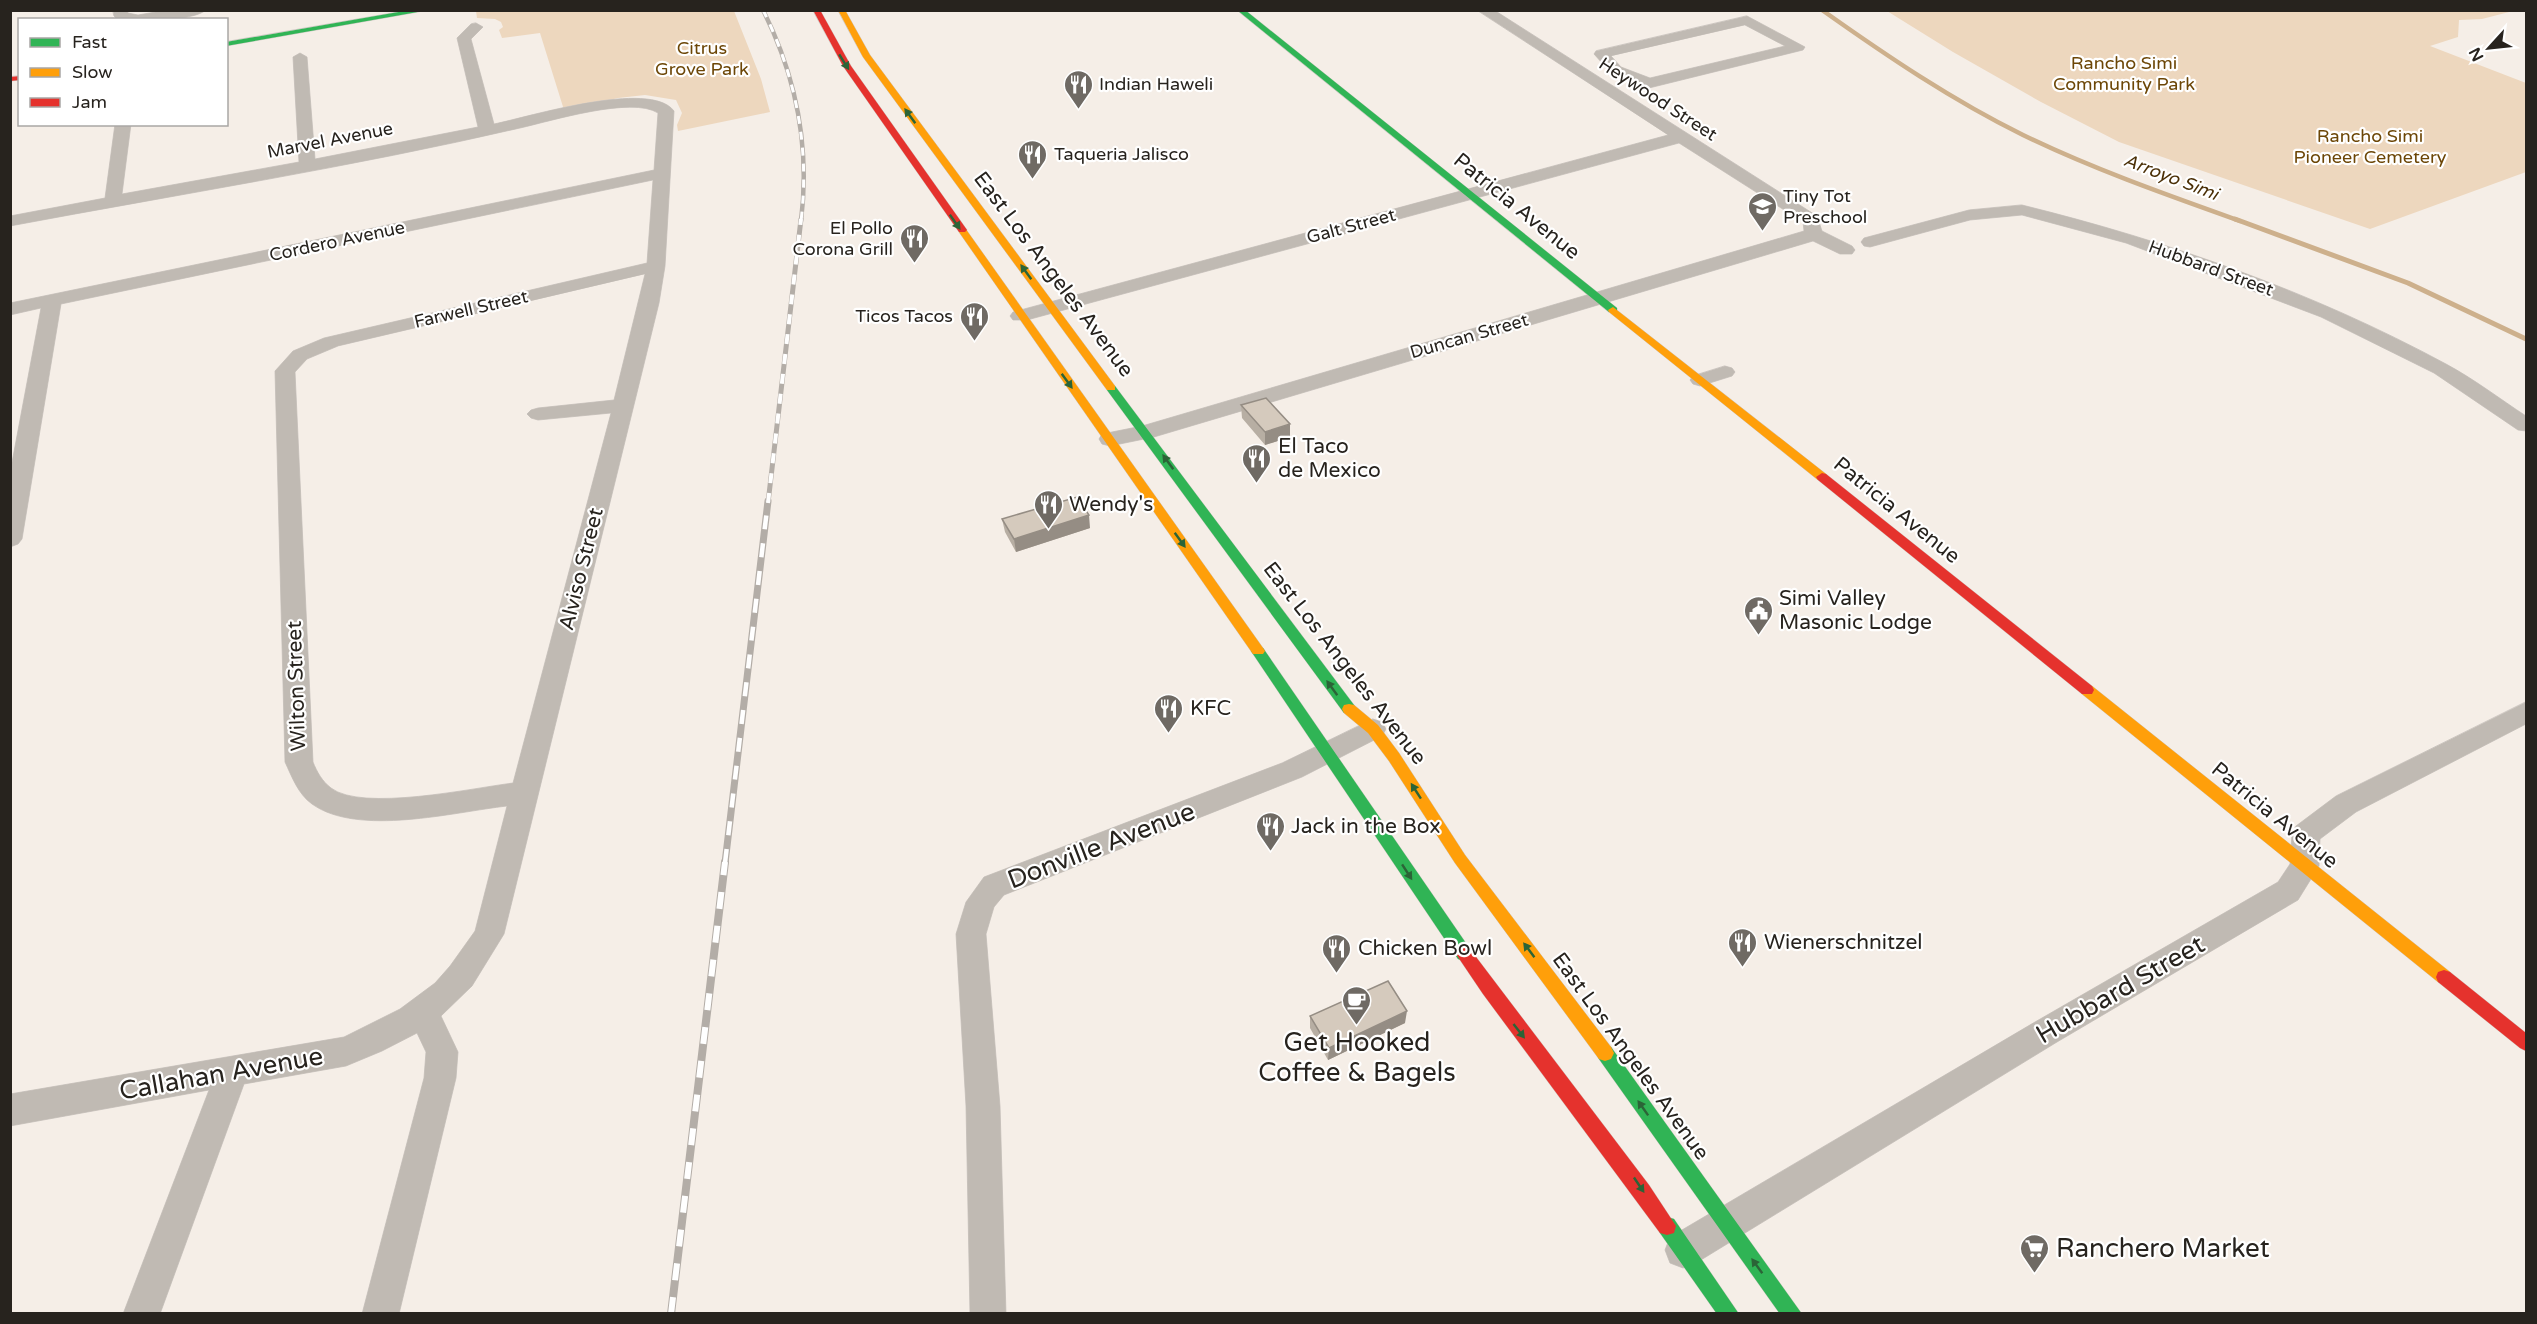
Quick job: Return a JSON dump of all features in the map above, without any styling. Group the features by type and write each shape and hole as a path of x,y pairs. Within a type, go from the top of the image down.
{"main road":[{"path":"228,44 426,10"},
{"path":"816,10 847,66 1020,316 1110,439 1329,752 1412,881 1514,1025 1630,1173 1729,1314"},
{"name":"East Los Angeles Avenue","path":"841,10 866,55 1347,707 1373,729 1394,757 1460,859 1559,989 1792,1314"},
{"name":"Patricia Avenue","path":"1240,10 2526,1043"}],"street":[{"path":"120,10 121,16 132,18"},
{"path":"145,18 199,10"},
{"name":"Heywood Street","path":"1484,10 1681,137 1846,249"},
{"path":"1587,77 1616,70 1649,83 1798,47 1747,20 1601,54 1616,70"},
{"path":"476,27 464,38 487,130"},
{"path":"300,57 307,164"},
{"name":"Marvel Avenue","path":"10,221 612,104 639,101 657,104"},
{"name":"Alviso Street","path":"424,1013 452,988 474,961 489,934 649,303 656,266 666,111 657,104"},
{"path":"113,201 123,126"},
{"name":"Galt Street","path":"1020,316 1681,137"},
{"name":"Cordero Avenue","path":"10,309 663,173"},
{"name":"Hubbard Street","path":"1870,242 1968,215 2022,210 2132,239 2328,312 2442,369 2526,425"},
{"name":"Duncan Street","path":"1110,439 1146,432 1797,241 1812,227"},
{"name":"Farwell Street","path":"290,363 314,347 331,342 656,266"},
{"path":"10,539 52,301"},
{"name":"Wilton Street","path":"290,363 284,379 299,762 303,777 325,800 346,808 366,810 394,809 524,793"},
{"path":"1700,380 1725,372"},
{"path":"538,414 624,405"},
{"name":"Hubbard Street","path":"1683,1250 2046,1032 2288,891 2304,866 2306,834 2346,804 2526,712"},
{"name":"Donville Avenue","path":"988,1314 982,1106 970,934 981,902 994,886 1292,770 1373,729"},
{"path":"380,1314 440,1078 442,1052 424,1013"},
{"name":"Callahan Avenue","path":"10,1110 346,1051 387,1035 424,1013"},
{"path":"141,1314 232,1072"}],"green space":[{"name":"Citrus Grove Park","path":"476,11 734,11 761,79 770,112 678,131 677,125 682,113 676,100 645,95 618,98 564,110 540,33 502,38 499,30 503,27 501,22 495,19 477,18"},
{"path":"1887,11 2513,11 2482,19 2459,20 2458,37 2430,46 2526,83 2526,172 2370,229 2119,142 2041,102"}],"building":[{"path":"1266,398 1290,424 1265,432 1241,405"},
{"path":"1077,497 1089,515 1014,539 1002,519"},
{"name":"Get Hooked Coffee & Bagels","path":"1388,981 1407,1011 1329,1048 1310,1016"}],"waterway":[{"name":"Arroyo Simi","path":"1822,10 1920,77 2023,135 2103,170 2240,221"},
{"name":"Arroyo Simi","path":"2235,219 2408,283 2526,339"}],"railway":[{"path":"763,10 784,61 798,113 804,167 801,221"},
{"path":"768,503 801,219"},
{"path":"725,863 768,501"},
{"path":"671,1314 725,862"}],"traffic: fast":[{"path":"228,44 426,10"},
{"path":"1240,10 1613,310"},
{"path":"1111,388 1349,709"},
{"path":"1258,651 1464,954"},
{"path":"1605,1053 1792,1314"},
{"path":"1667,1226 1729,1314"}],"traffic: slow":[{"path":"841,10 866,55 1111,388"},
{"path":"962,230 1258,651"},
{"path":"1613,310 1822,477"},
{"path":"2087,690 2444,977"},
{"path":"1349,709 1373,729 1394,757 1460,859 1605,1053"}],"traffic: jam":[{"path":"816,10 847,66 962,230"},
{"path":"10,79 18,78"},
{"path":"1822,477 2087,690"},
{"path":"1464,954 1667,1226"},
{"path":"2444,977 2526,1043"}],"place":[{"name":"Indian Haweli","path":"1078,110"},
{"name":"Taqueria Jalisco","path":"1033,180"},
{"name":"Tiny Tot Preschool","path":"1762,232"},
{"name":"El Pollo Corona Grill","path":"914,264"},
{"name":"Ticos Tacos","path":"974,342"},
{"name":"El Taco de Mexico","path":"1257,484"},
{"name":"Wendy's","path":"1048,530"},
{"name":"Simi Valley Masonic Lodge","path":"1758,636"},
{"name":"KFC","path":"1169,734"},
{"name":"Jack in the Box","path":"1270,852"},
{"name":"Wienerschnitzel","path":"1743,968"},
{"name":"Chicken Bowl","path":"1337,974"},
{"name":"Get Hooked Coffee & Bagels","path":"1357,1026"},
{"name":"Ranchero Market","path":"2035,1274"}],"park label":[{"name":"Rancho Simi Community Park","path":"2124,73"},
{"name":"Rancho Simi Pioneer Cemetery","path":"2370,146"}]}
